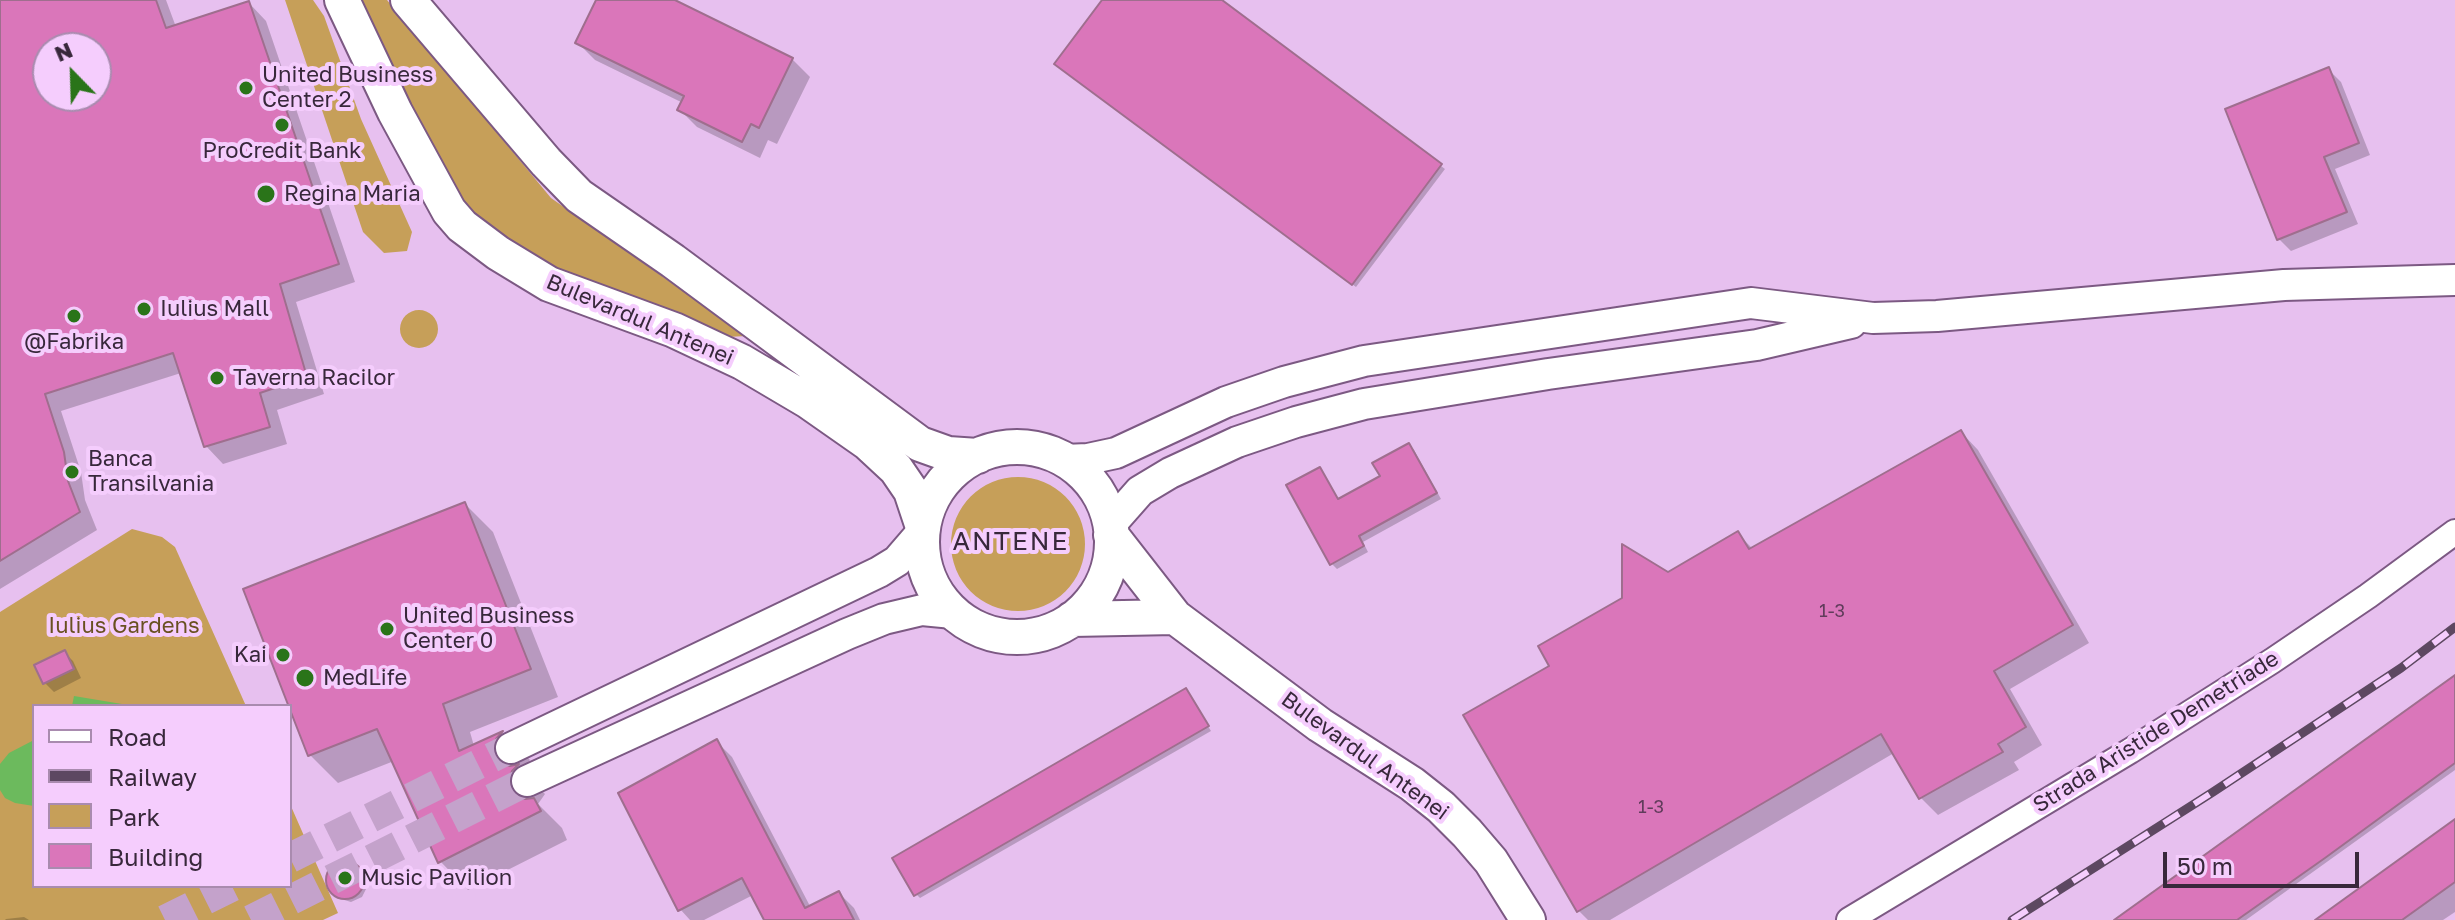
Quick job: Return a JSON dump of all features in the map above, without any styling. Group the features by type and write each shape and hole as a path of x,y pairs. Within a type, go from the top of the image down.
{"main road":[{"name":"Bulevardul Antenei","path":"342,0 395,112 449,211 462,226 498,253 549,284 674,330 742,362 808,401 868,443 896,469 911,491 922,530"},
{"name":"Bulevardul Antenei","path":"408,0 546,162 579,196 673,261 920,444 948,454 978,456"},
{"path":"999,449 1043,451 1064,460 1099,494 1111,530 1110,559 1103,582 1090,602 1072,619 1043,633 1011,637 980,630 953,613 938,596 927,576 922,555 922,530 929,505 941,484 958,468 978,456 999,449"},
{"name":"Bulevardul Antenei","path":"1111,530 1175,617 1320,725 1412,784 1441,807 1491,861 1528,920"},
{"path":"1072,619 1175,617"}],"street":[{"path":"1064,460 1116,453 1226,402 1284,382 1364,361 1751,303 1873,318 1937,316 2284,285 2455,280"},
{"path":"1111,530 1140,491 1170,473 1237,442 1296,422 1364,404 1757,345 1873,318"},
{"path":"511,748 879,572 897,561 922,530"},
{"name":"Strada Aristide Demetriade","path":"1849,920 2130,751 2272,661 2390,581 2455,532"},
{"path":"527,781 884,619 922,610 953,613"}],"green space":[{"path":"285,0 313,0 324,16 361,119 412,232 407,251 384,253 363,232"},
{"path":"349,0 387,0 551,198 747,336 726,337 557,276 473,217 441,167"},
{"path":"419,310 432,316 438,329 432,342 419,348 406,342 400,329 406,316"},
{"path":"1018,477 1044,482 1065,497 1080,518 1085,544 1080,570 1065,591 1044,606 1018,611 992,606 971,591 956,570 951,544 956,518 971,497 992,482"},
{"name":"Iulius Gardens","path":"132,529 162,537 175,547 245,704 32,704 32,888 292,888 292,809 338,913 323,920 0,920 0,612"}],"shaded area":[{"path":"74,696 122,704 72,704"},
{"path":"32,741 32,806 15,803 5,798 0,790 0,764 9,753"}],"building":[{"name":"Iulius Mall","path":"0,0 156,0 166,28 249,1 339,264 280,284 307,377 260,393 270,427 204,447 173,353 45,394 64,452 68,481 80,512 0,561"},
{"path":"596,0 675,0 793,58 759,128 751,124 742,142 677,110 684,96 575,43"},
{"path":"1102,0 1222,0 1442,164 1352,285 1054,64"},
{"path":"2329,67 2359,143 2324,157 2347,212 2277,240 2225,109"},
{"path":"1961,430 2073,625 1994,671 2026,727 1998,744 2003,752 1919,799 1881,734 1577,912 1463,715 1549,666 1538,646 1622,598 1622,544 1668,572 1738,531 1749,549"},
{"path":"1409,443 1437,493 1359,536 1364,546 1330,565 1286,485 1320,467 1338,499 1380,476 1372,463"},
{"name":"United Business Center 0","path":"465,502 531,669 443,704 459,751 503,731 493,747 502,763 510,766 519,764 509,779 511,789 517,796 534,798 541,811 438,863 377,729 308,756 292,715 292,704 288,704 243,589"},
{"path":"65,650 74,669 43,684 34,665"},
{"path":"2455,675 2455,763 2325,858 2237,920 2114,920"},
{"path":"1186,688 1209,726 914,896 892,858"},
{"path":"717,739 805,908 839,891 854,920 764,920 742,878 678,911 618,793"},
{"path":"2455,819 2455,882 2402,920 2315,920"},
{"name":"Music Pavilion","path":"345,861 358,867 364,880 358,893 345,899 332,893 326,880 332,867"}],"tunnel":[{"path":"292,857 511,748"},
{"path":"251,920 527,781"},
{"path":"165,920 229,888"}],"railway":[{"path":"2012,920 2401,668 2455,627"}],"place":[{"name":"United Business Center 2","path":"246,88"},
{"name":"ProCredit Bank","path":"282,125"},
{"name":"Regina Maria","path":"266,194"},
{"name":"Iulius Mall","path":"144,309"},
{"name":"@Fabrika","path":"74,316"},
{"name":"Taverna Racilor","path":"217,378"},
{"name":"Banca Transilvania","path":"72,472"},
{"name":"United Business Center 0","path":"387,629"},
{"name":"Kai","path":"283,655"},
{"name":"MedLife","path":"305,678"},
{"name":"Music Pavilion","path":"345,878"}],"district":[{"name":"ANTENE","path":"1011,542"}]}
